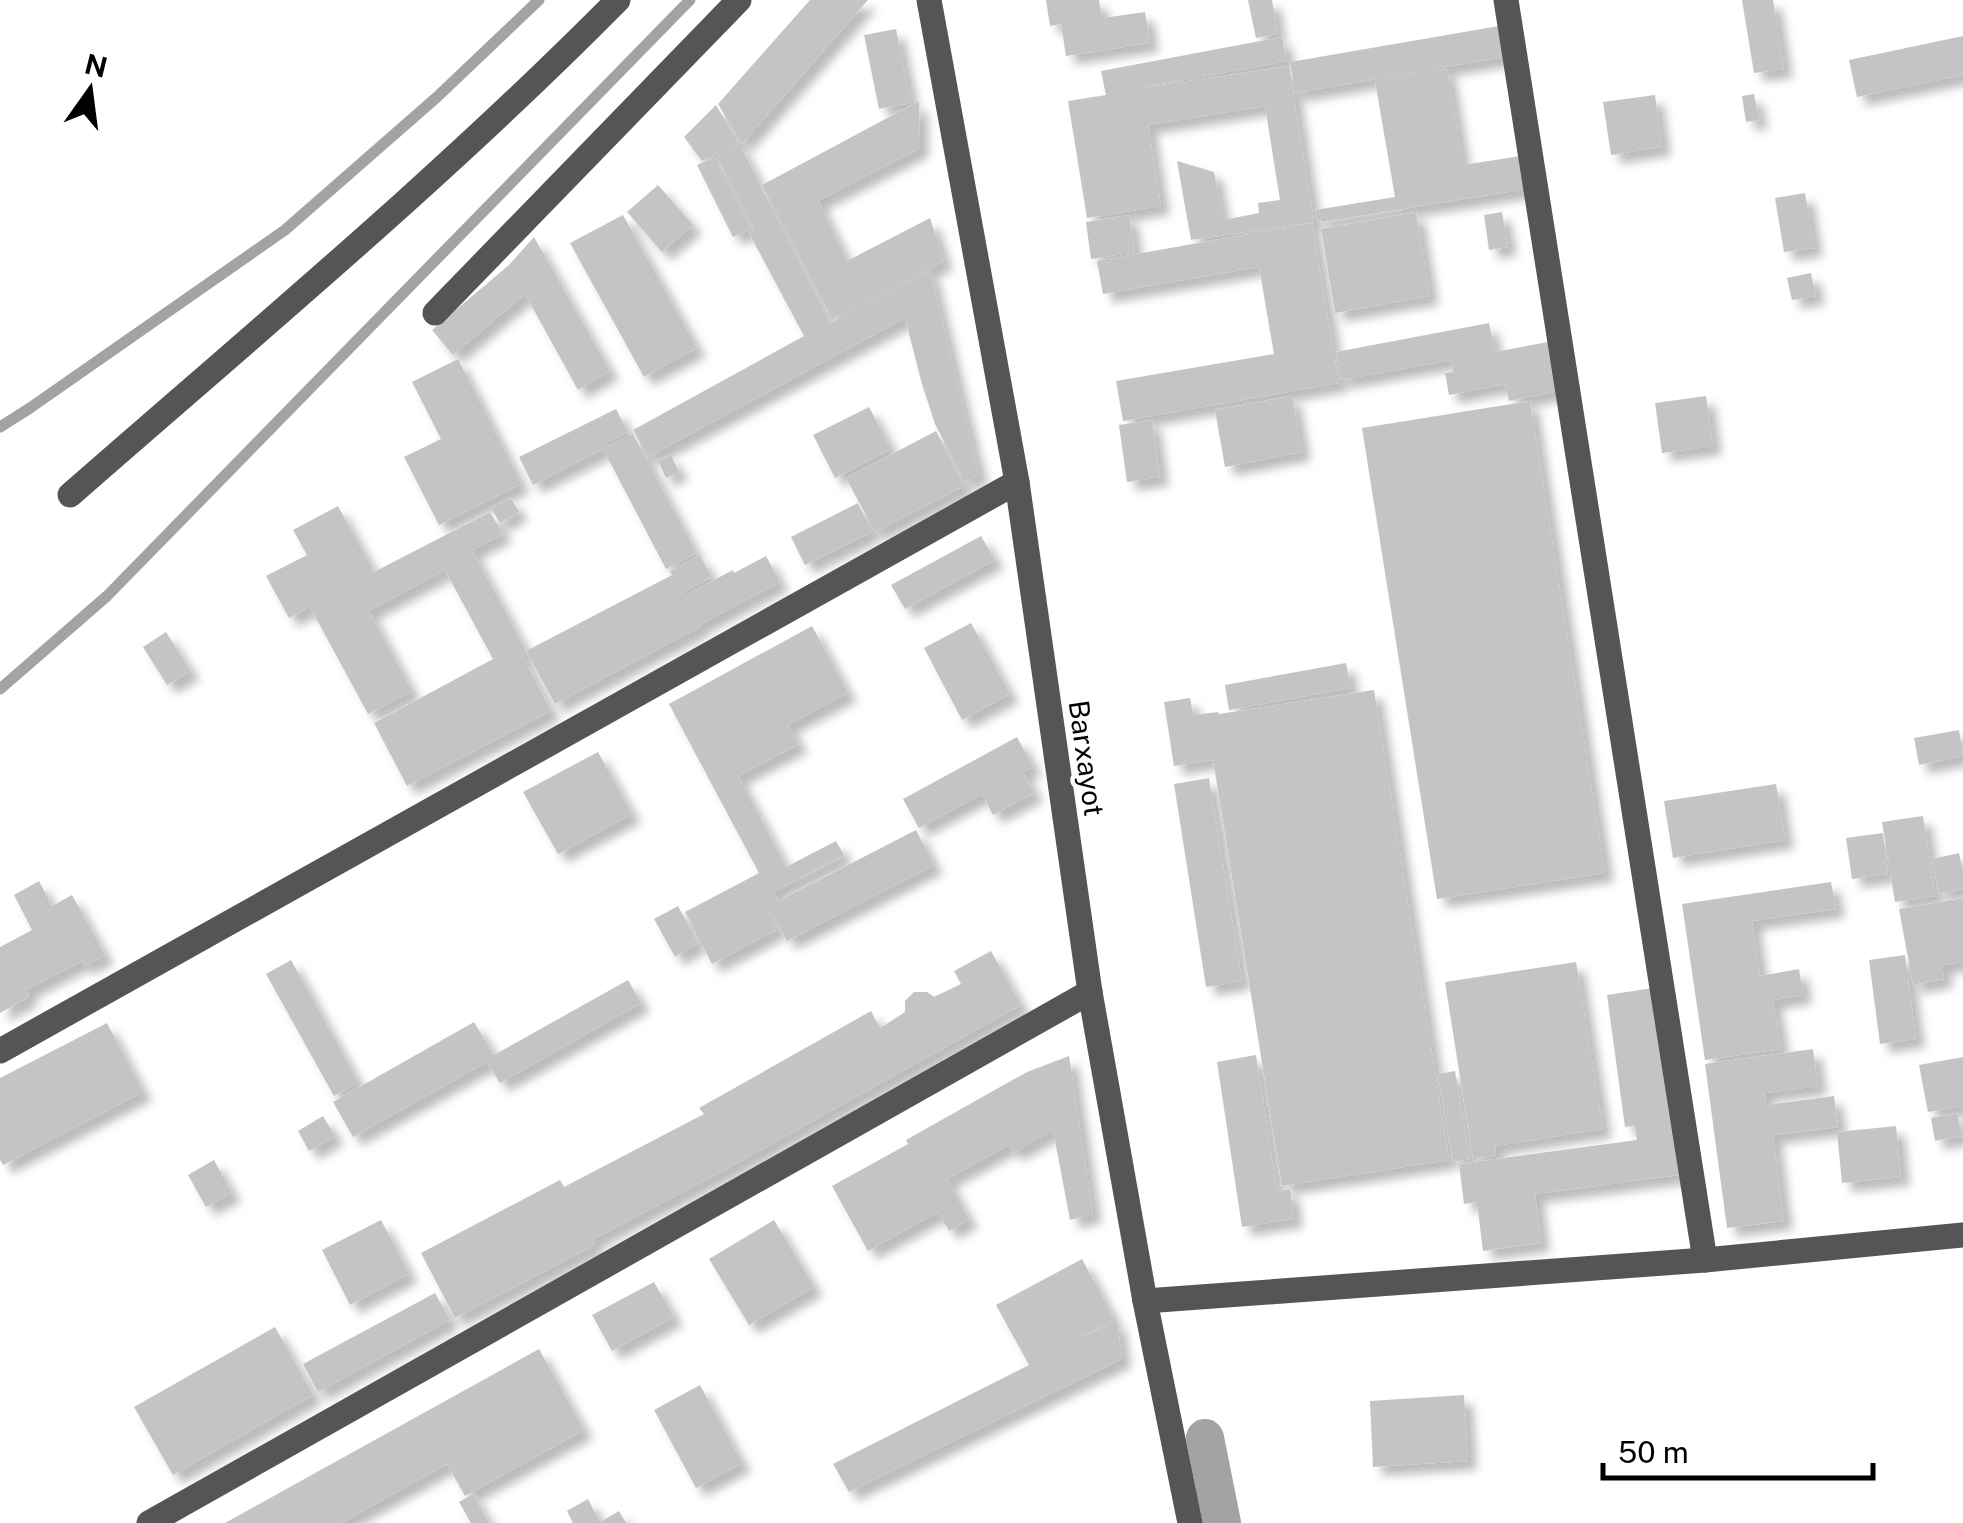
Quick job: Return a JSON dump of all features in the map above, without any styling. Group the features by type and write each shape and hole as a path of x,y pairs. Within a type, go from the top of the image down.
{"street":[{"path":"70,495 440,172 618,0"},
{"path":"435,313 738,0"},
{"name":"Barxayot","path":"929,0 1017,482 1090,992 1145,1302 1190,1523"},
{"path":"1506,0 1705,1260"},
{"path":"0,1051 1017,482"},
{"path":"149,1523 1090,992"},
{"path":"1145,1302 1705,1260 1963,1235"}],"building":[{"path":"810,0 868,0 742,144 718,104"},
{"path":"1046,0 1099,0 1102,18 1145,12 1150,43 1066,56 1061,24 1050,26"},
{"path":"1248,0 1272,0 1278,34 1256,38"},
{"path":"1742,0 1773,0 1784,69 1754,73"},
{"path":"1499,26 1504,57 1295,93 1290,62"},
{"path":"896,29 911,103 879,109 864,35"},
{"path":"1963,36 1963,75 1857,97 1849,60"},
{"path":"1282,37 1287,61 1128,90 1289,66 1314,222 1191,240 1177,161 1214,172 1223,220 1259,213 1258,203 1280,200 1265,106 1148,125 1161,206 1087,218 1068,101 1106,95 1101,71"},
{"path":"1447,69 1463,165 1521,156 1526,189 1317,221 1315,210 1395,197 1375,81"},
{"path":"1754,94 1759,120 1746,122 1742,96"},
{"path":"1655,95 1662,147 1611,155 1603,102"},
{"path":"919,101 920,148 818,201 847,261 930,218 944,261 832,319 762,185"},
{"path":"716,105 739,143 702,161 684,137"},
{"path":"740,145 830,323 930,270 979,475 965,482 935,424 905,318 648,457 633,430 804,336 749,233 754,231 717,157"},
{"path":"715,157 751,229 733,237 697,165"},
{"path":"658,185 693,225 662,252 627,212"},
{"path":"1805,193 1814,248 1784,252 1775,198"},
{"path":"1416,212 1430,296 1335,313 1321,229"},
{"path":"1502,212 1508,247 1489,250 1484,215"},
{"path":"623,215 697,348 644,377 570,243"},
{"path":"1129,215 1135,252 1091,259 1086,222"},
{"path":"1312,223 1339,383 1123,421 1116,381 1274,354 1259,267 1103,294 1097,261"},
{"path":"534,237 610,371 578,390 525,294 453,355 432,330 509,265"},
{"path":"1811,273 1816,296 1792,300 1787,278"},
{"path":"1489,323 1495,352 1553,341 1563,390 1509,401 1505,384 1449,395 1445,373 1453,372 1451,360 1341,380 1336,352"},
{"path":"458,359 521,484 439,525 404,457 441,439 412,382"},
{"path":"1292,396 1302,452 1225,467 1215,410"},
{"path":"1706,396 1713,446 1662,453 1655,403"},
{"path":"1530,401 1605,873 1437,899 1362,428"},
{"path":"869,407 891,449 835,478 813,435"},
{"path":"616,409 628,432 606,443 609,446 633,434 696,553 666,569 603,449 533,485 519,457"},
{"path":"1152,420 1160,477 1127,482 1119,425"},
{"path":"936,431 964,486 875,532 846,478"},
{"path":"671,455 679,472 666,478 658,461"},
{"path":"511,498 519,512 500,523 491,508"},
{"path":"858,503 872,532 805,565 791,537"},
{"path":"338,506 374,572 490,512 503,534 472,550 526,651 522,655 551,711 407,786 374,723 493,659 445,570 369,611 412,691 368,714 310,607 289,618 266,576 307,555 293,530"},
{"path":"981,536 995,560 905,609 891,585"},
{"path":"700,555 711,577 682,593 684,596 766,556 780,582 555,704 526,651 672,575 670,571"},
{"path":"971,623 1010,694 962,720 924,648"},
{"path":"812,626 848,693 788,725 799,744 738,776 786,867 836,841 844,855 774,892 778,901 916,830 934,865 787,941 768,905 778,929 712,964 685,912 759,873 669,704"},
{"path":"166,632 191,671 167,685 143,647"},
{"path":"1346,663 1351,688 1229,710 1225,685"},
{"path":"1374,690 1449,1160 1282,1186 1213,760 1174,766 1164,702 1190,698 1193,715 1219,714"},
{"path":"1959,730 1963,756 1919,765 1914,738"},
{"path":"1017,737 1033,767 1023,772 1034,793 993,815 982,794 919,828 903,799"},
{"path":"598,752 632,814 558,854 523,792"},
{"path":"1209,778 1242,981 1206,987 1174,784"},
{"path":"1776,784 1785,840 1673,858 1664,801"},
{"path":"1923,816 1935,896 1895,902 1882,822"},
{"path":"1883,833 1888,874 1852,879 1846,838"},
{"path":"1959,853 1963,889 1939,894 1932,859"},
{"path":"39,881 52,906 72,895 105,955 85,966 82,961 26,990 29,997 0,1013 0,947 32,930 14,895"},
{"path":"1831,882 1836,909 1752,921 1760,976 1799,969 1803,995 1773,1000 1781,1049 1705,1060 1682,904"},
{"path":"1963,898 1963,962 1942,965 1944,979 1913,985 1899,909"},
{"path":"678,906 698,943 675,957 654,919"},
{"path":"991,951 1021,1005 592,1240 595,1245 455,1318 421,1253 560,1180 564,1187 704,1114 699,1108 871,1011 880,1028 905,1012 905,1001 914,992 927,992 934,997 961,984 954,971"},
{"path":"1905,955 1916,1039 1880,1044 1869,960"},
{"path":"291,960 358,1082 334,1096 266,974"},
{"path":"1576,962 1603,1129 1495,1146 1496,1155 1473,1159 1445,982"},
{"path":"628,980 641,1003 500,1083 487,1062 353,1137 333,1102 474,1022 494,1055"},
{"path":"1653,988 1679,1175 1535,1194 1541,1243 1483,1251 1477,1202 1464,1204 1459,1164 1637,1140 1635,1126 1625,1127 1607,995"},
{"path":"107,1023 143,1092 3,1165 0,1078"},
{"path":"1813,1049 1818,1086 1764,1093 1766,1105 1834,1096 1838,1127 1773,1135 1784,1221 1727,1228 1705,1064"},
{"path":"1256,1055 1277,1191 1290,1189 1294,1219 1242,1227 1217,1062"},
{"path":"1069,1056 1093,1214 1070,1220 1053,1130 1013,1153 1009,1145 947,1179 969,1219 949,1231 938,1212 868,1251 832,1186 1027,1072"},
{"path":"1963,1057 1963,1106 1928,1112 1919,1065"},
{"path":"1455,1071 1470,1159 1453,1162 1438,1074"},
{"path":"1957,1113 1962,1136 1935,1141 1931,1118"},
{"path":"323,1116 335,1136 309,1151 298,1131"},
{"path":"1896,1126 1901,1177 1842,1183 1837,1132"},
{"path":"214,1160 232,1193 206,1207 188,1175"},
{"path":"381,1220 409,1274 350,1305 322,1250"},
{"path":"774,1220 814,1287 749,1325 709,1259"},
{"path":"1082,1259 1114,1319 1077,1339 1117,1320 1122,1359 849,1492 833,1464 1029,1365 996,1305"},
{"path":"654,1282 674,1317 612,1351 592,1315"},
{"path":"435,1293 450,1320 318,1392 303,1364"},
{"path":"275,1327 313,1395 173,1475 134,1407"},
{"path":"539,1349 584,1430 465,1496 447,1464 341,1523 225,1523"},
{"path":"700,1385 742,1463 696,1488 654,1410"},
{"path":"1464,1395 1468,1461 1373,1467 1370,1401"},
{"path":"473,1494 489,1523 471,1523 459,1502"},
{"path":"588,1499 600,1522 619,1511 626,1523 573,1523 567,1511"}],"waterway":[{"path":"0,427 285,230 437,97 539,0"},
{"path":"0,689 107,596 690,0"},
{"path":"1205,1438 1222,1523"}]}
